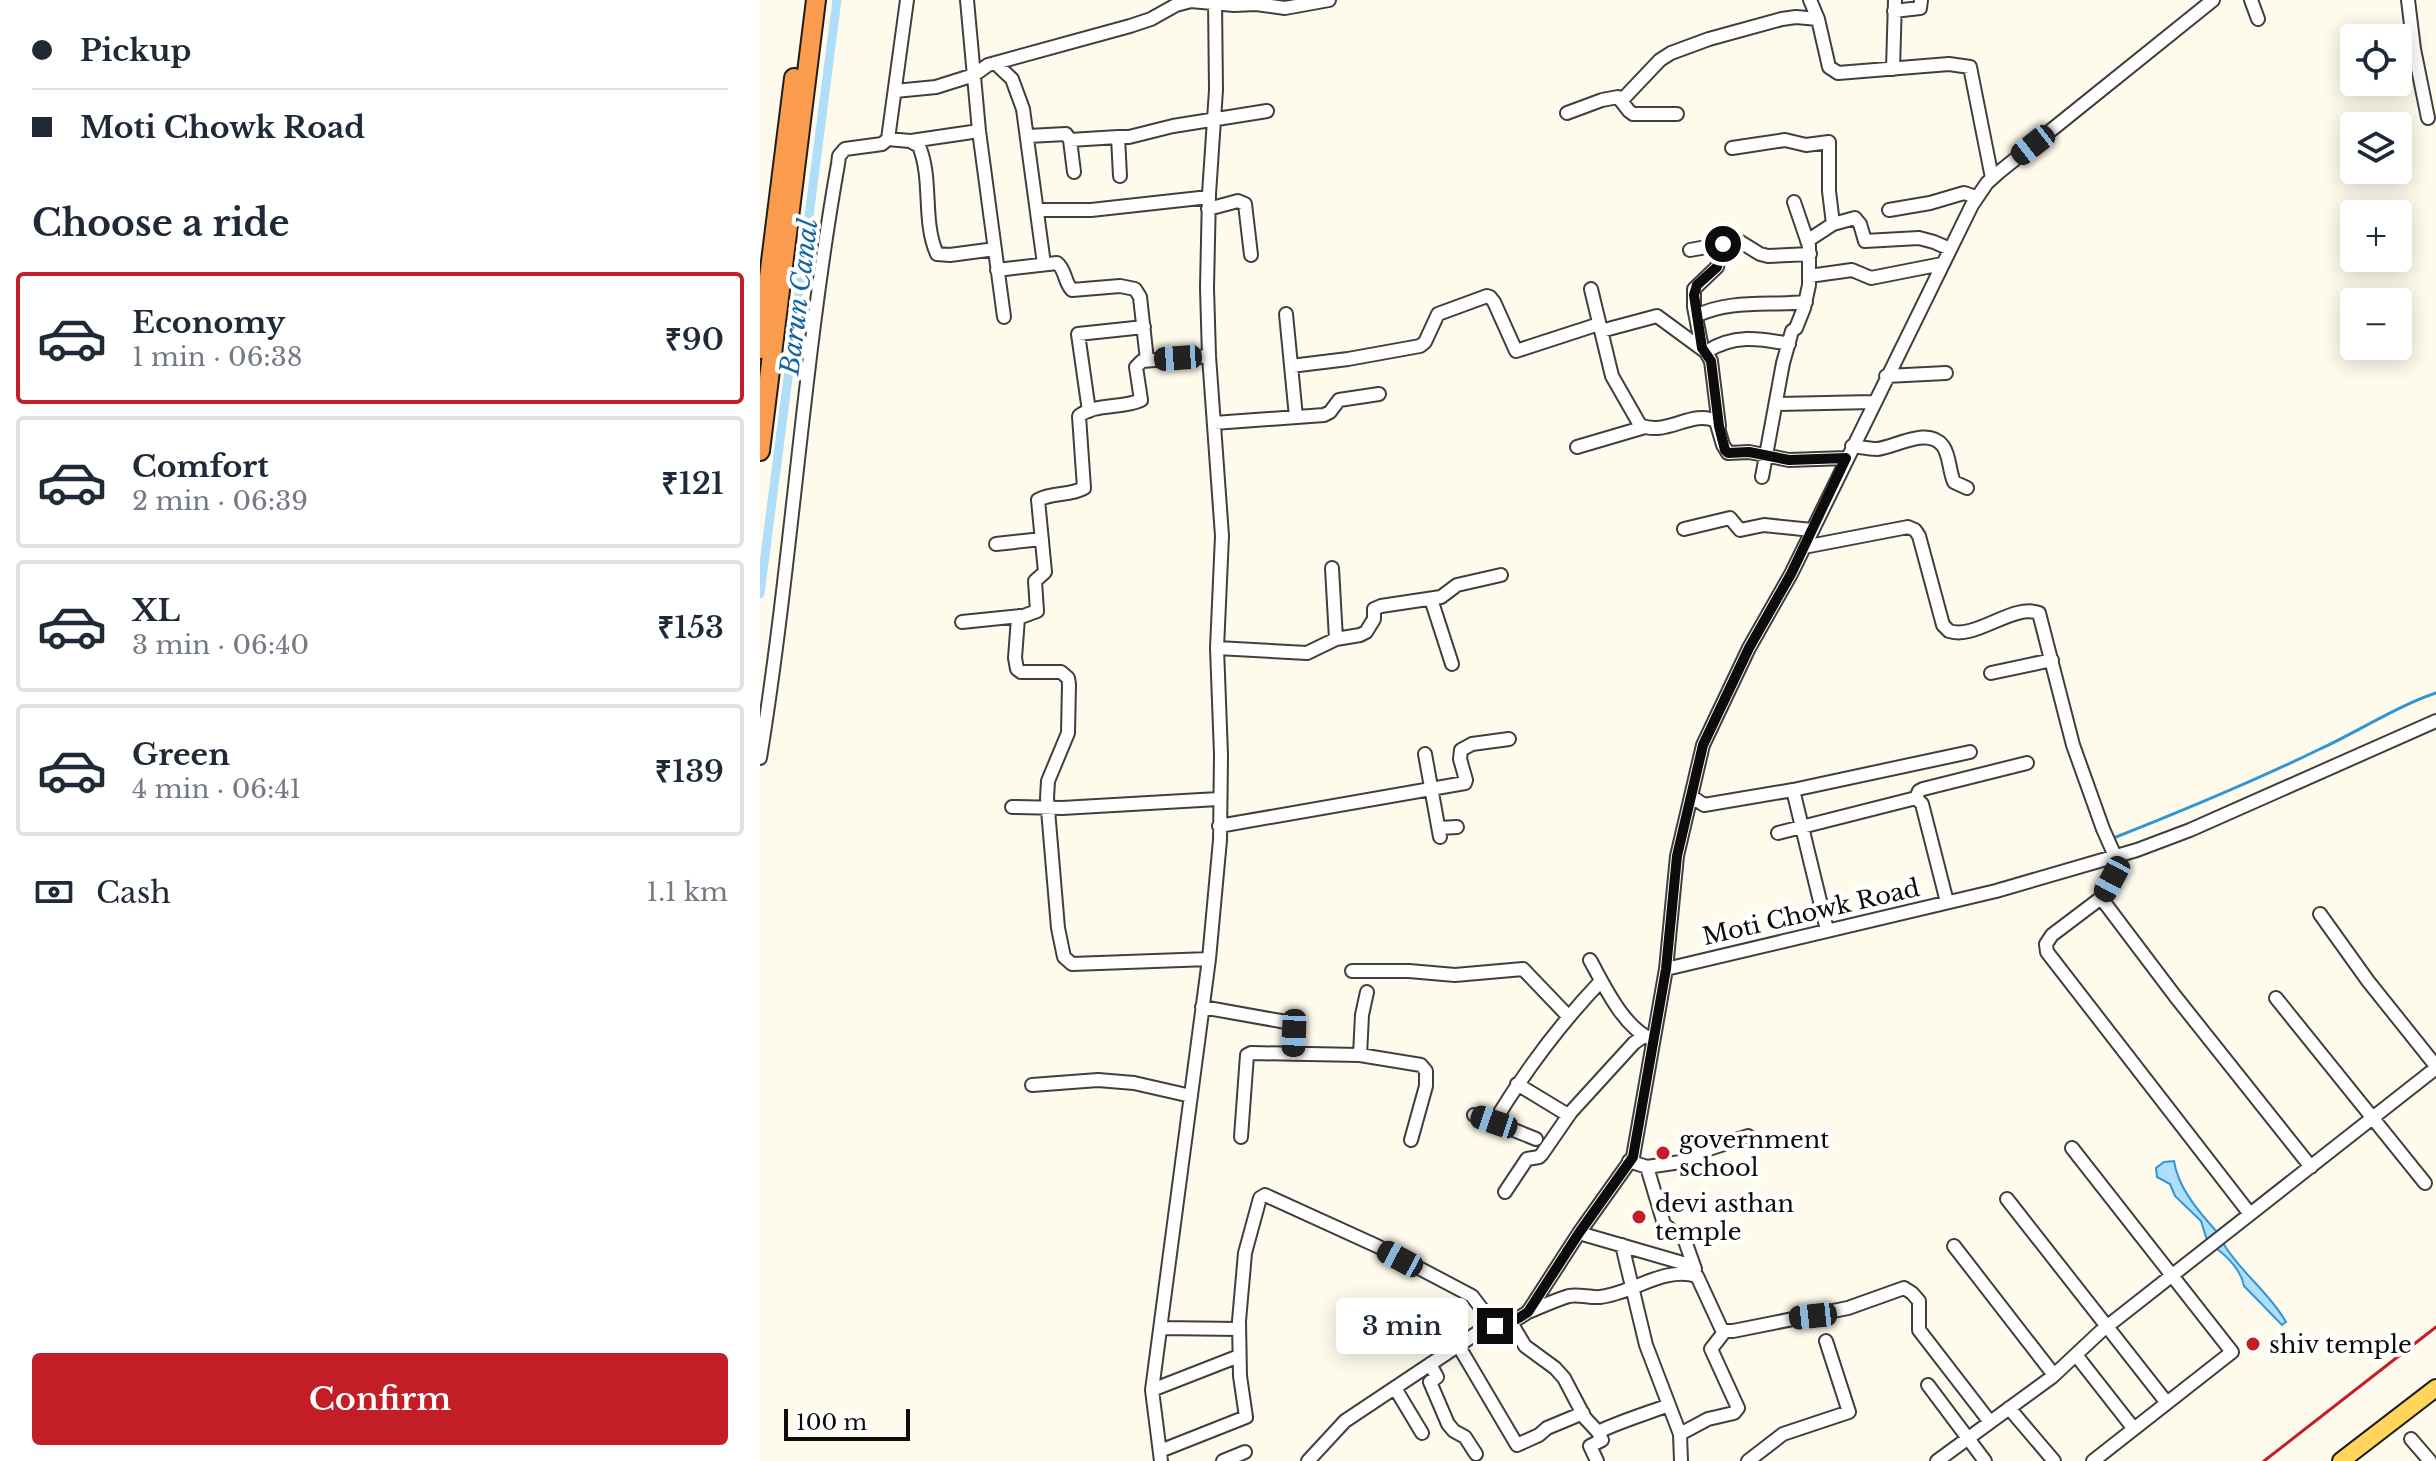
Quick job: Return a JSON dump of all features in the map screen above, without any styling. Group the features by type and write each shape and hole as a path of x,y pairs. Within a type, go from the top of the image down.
{"highway":[{"path":"760,349 805,0"},
{"path":"760,451 816,0"}],"main road":[{"path":"2341,1461 2436,1388"}],"street":[{"path":"760,758 824,251 838,164 845,149 882,144 888,139 907,0"},
{"path":"967,0 979,131 1004,317"},
{"path":"895,91 936,87 974,75 995,63 1151,19 1184,3 1245,2 1290,8 1329,0"},
{"path":"1810,0 1818,19 1826,58 1832,70 1838,73 1949,64 1970,67 1992,178"},
{"path":"1893,69 1894,6 1920,8 1921,0"},
{"path":"2251,0 2258,19"},
{"path":"2408,0 2428,118"},
{"path":"1215,1 1214,119 1208,203 1209,356 1222,536 1217,648 1221,755 1219,856 1209,959 1152,1390 1160,1456 1246,1417 1239,1356 1245,1253 1260,1198 1265,1195 1377,1246 1472,1296 1495,1326"},
{"path":"1528,1312 1633,1157 1649,1038 1666,969 1677,856 1703,745 1976,197 1992,178 2203,2"},
{"path":"1622,100 1660,60 1671,53 1782,19 1818,19"},
{"path":"995,63 1007,72 1015,84 1023,109 1044,264"},
{"path":"1567,113 1618,97 1633,114 1677,114"},
{"path":"1070,140 1118,137 1267,111"},
{"path":"888,139 910,141 979,131"},
{"path":"1028,136 1066,134 1070,140 1074,172"},
{"path":"1118,137 1120,176"},
{"path":"1732,148 1785,140 1806,145 1829,142 1833,224"},
{"path":"910,141 919,146 924,161 937,254 995,249"},
{"path":"1889,210 1964,193 1976,197"},
{"path":"1037,210 1091,210 1238,201 1245,204 1251,255"},
{"path":"1762,477 1783,363 1792,331 1806,302 1809,247 1794,202"},
{"path":"1690,250 1739,241 1760,254 1777,257 1809,247 1833,224 1855,218 1860,224 1863,238 1869,242 1919,238 1950,249"},
{"path":"1723,244 1717,267 1694,289 1696,316 1704,350 1711,361 1719,426 1728,453 1749,452 1789,460 1879,449 1918,438 1936,440 1945,449 1954,482 1967,488"},
{"path":"997,270 1057,263 1072,290 1120,286 1135,289 1140,297 1147,360"},
{"path":"1809,276 1852,270 1871,278 1942,264"},
{"path":"1591,289 1616,383 1636,421 1645,427"},
{"path":"1291,366 1420,346 1438,314 1487,296 1494,302 1516,351 1600,327 1657,316 1704,350"},
{"path":"1696,316 1719,308 1806,302"},
{"path":"1286,314 1296,417"},
{"path":"1089,411 1078,334 1144,327"},
{"path":"1704,350 1743,338 1789,344"},
{"path":"962,622 1033,614 1038,607 1035,581 1046,568 1038,500 1084,488 1079,416 1141,400 1136,367 1142,361 1209,356"},
{"path":"1886,376 1946,373"},
{"path":"1214,423 1324,415 1343,398 1379,394"},
{"path":"1776,404 1873,402"},
{"path":"1577,447 1645,427 1664,428 1705,417 1712,418 1719,426"},
{"path":"1684,529 1730,518 1740,530 1764,525 1812,530"},
{"path":"1804,547 1908,527 1919,536 1943,625 1949,631 1962,633 2033,610 2039,613 2073,745 2115,856 2112,879 2101,898 2052,935 2046,944 2047,952 2250,1214"},
{"path":"996,544 1042,539"},
{"path":"1332,568 1336,639"},
{"path":"1217,648 1307,653 1336,639 1366,632 1374,619 1374,609 1381,606 1441,597 1457,585 1501,575"},
{"path":"1431,599 1452,664"},
{"path":"1020,616 1016,632 1017,669 1026,673 1061,672 1068,678 1069,684 1068,733 1048,781 1047,807 1064,957 1072,964 1209,959"},
{"path":"1991,673 2052,660"},
{"name":"Moti Chowk Road","path":"1666,969 1996,891 2115,856 2190,830 2436,721"},
{"path":"1219,826 1465,783 1459,754 1463,748 1509,739"},
{"path":"1691,796 1704,805 1793,790 1970,752"},
{"path":"1425,754 1439,832 1457,827"},
{"path":"1916,798 1923,789 2027,763"},
{"path":"1793,790 1827,930"},
{"path":"1778,833 1916,798"},
{"path":"1916,798 1922,804 1947,902"},
{"path":"1012,807 1218,799"},
{"path":"2101,898 2311,1167"},
{"path":"1937,1461 2054,1375 2107,1326 2436,1067 2320,914"},
{"path":"1590,960 1613,1003 1649,1038"},
{"path":"1352,971 1455,975 1523,969 1568,1016"},
{"path":"1494,1122 1517,1084 1568,1016 1601,981"},
{"path":"1360,1055 1362,1015 1367,992"},
{"path":"2276,998 2425,1183"},
{"path":"1202,1007 1286,1022 1294,1033 1293,1054"},
{"path":"1505,1192 1527,1159 1542,1154 1568,1115 1634,1043 1649,1038"},
{"path":"1241,1137 1247,1055 1360,1055 1421,1065 1426,1071 1426,1086 1411,1140"},
{"path":"1032,1085 1098,1080 1134,1083 1191,1096"},
{"path":"1517,1084 1568,1115"},
{"path":"1474,1115 1536,1139"},
{"path":"1629,1161 1647,1167 1694,1160 1706,1150 1748,1136"},
{"path":"2072,1148 2232,1352 2093,1461"},
{"path":"1647,1167 1664,1224 1681,1237 1725,1331"},
{"path":"2007,1199 2167,1403"},
{"path":"1579,1233 1695,1271"},
{"path":"1622,1245 1646,1345 1680,1434 1681,1461"},
{"path":"1954,1246 2054,1375"},
{"path":"1308,1461 1345,1421 1483,1329 1571,1295 1600,1297 1670,1274 1695,1271"},
{"path":"1680,1434 1708,1419 1734,1413 1738,1408 1711,1349 1725,1331 1848,1308 1904,1288 1919,1301 1919,1330 1990,1422"},
{"path":"1510,1321 1525,1346 1564,1378 1583,1413 1598,1432 1602,1440 1590,1446 1597,1461"},
{"path":"1161,1328 1239,1329"},
{"path":"1748,1461 1783,1434 1849,1412 1826,1341"},
{"path":"1458,1345 1517,1445 1583,1413"},
{"path":"2076,1355 2134,1429"},
{"path":"1152,1390 1239,1356"},
{"path":"1430,1364 1437,1377 1430,1382 1448,1424 1465,1437 1476,1454"},
{"path":"1928,1385 1985,1461"},
{"path":"1395,1388 1422,1433"},
{"path":"1598,1432 1669,1405"},
{"path":"2009,1408 2054,1461"},
{"path":"2411,1439 2430,1461"},
{"path":"1223,1461 1245,1452"}],"water":[{"path":"2174,1161 2185,1190 2217,1232 2207,1240 2201,1221 2175,1196 2170,1184 2157,1177 2156,1168 2164,1162"},
{"path":"2223,1243 2286,1322 2282,1325 2244,1286 2234,1265 2216,1248"}],"waterway":[{"name":"Barun Canal","path":"760,594 837,0"},
{"path":"2111,839 2269,773 2436,693"}],"railway":[{"path":"2264,1461 2436,1327"}],"place":[{"name":"government school","path":"1663,1153"},
{"name":"devi asthan temple","path":"1639,1217"},
{"name":"shiv temple","path":"2253,1344"}],"route":[{"path":"1495,1326 1528,1312 1633,1157 1666,969 1677,856 1703,745 1749,648 1791,574 1846,458 1789,460 1749,452 1728,453 1725,450 1711,361 1702,348 1694,307 1694,289 1717,267 1723,244"}]}
